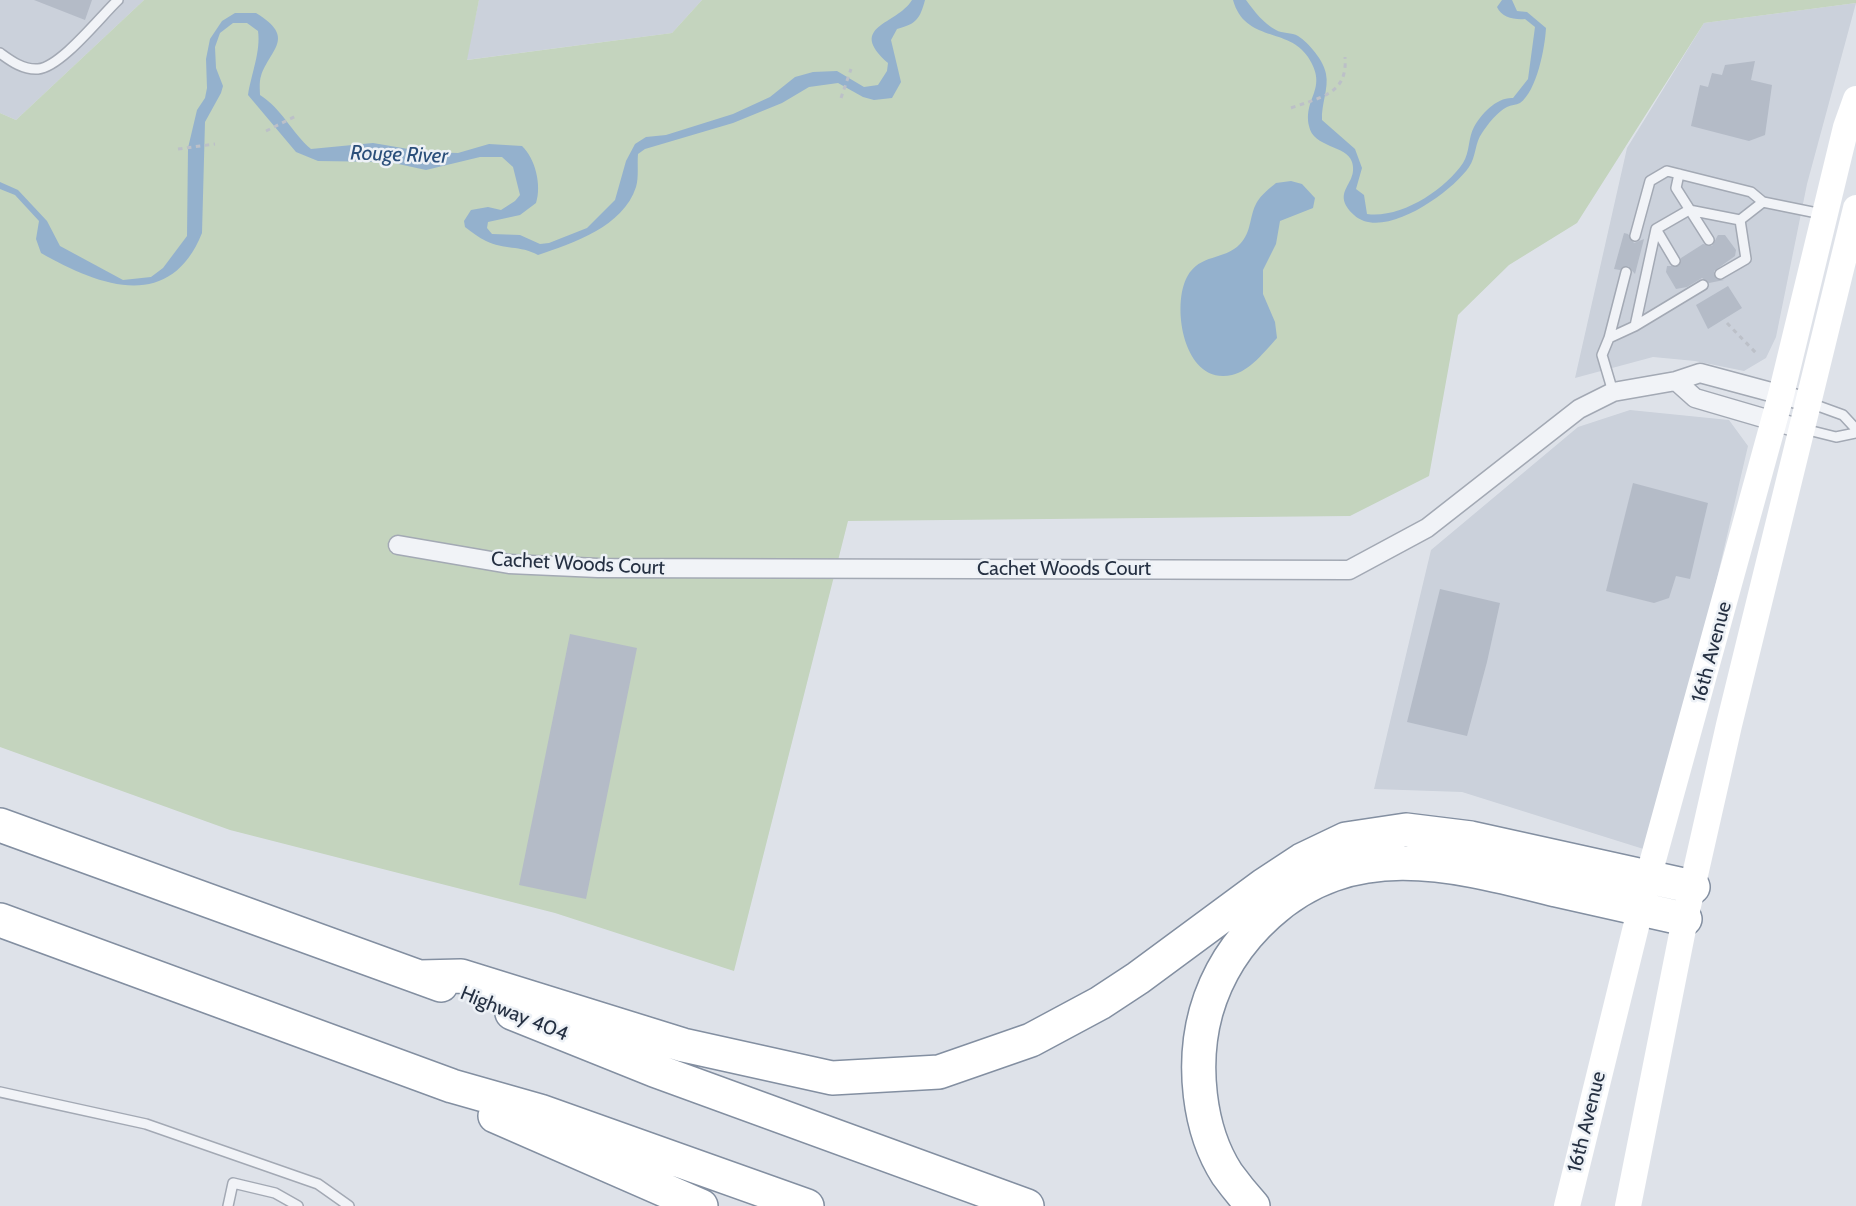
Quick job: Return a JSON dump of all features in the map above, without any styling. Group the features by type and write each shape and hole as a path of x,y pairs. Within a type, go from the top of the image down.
{"highway":[{"name":"Highway 404","path":"0,825 420,976 654,1070 1027,1206"},
{"path":"420,976 461,976 683,1045 832,1078 939,1072 1030,1040 1100,1003 1138,978 1264,885 1302,860 1346,839 1407,830 1471,838 1693,887"},
{"path":"1253,1206 1227,1173 1206,1128 1199,1083 1200,1034 1214,984 1246,934 1285,898 1308,884 1345,871 1400,862 1463,867 1685,919"},
{"path":"0,920 452,1086 540,1111 807,1206"},
{"path":"452,1086 498,1118 701,1206"}],"main road":[{"name":"16th Avenue","path":"1567,1206 1648,878 1774,422 1824,215 1856,99"},
{"name":"16th Avenue","path":"1628,1206 1685,919 1728,725 1856,208"}],"street":[{"name":"Cachet Woods Court","path":"398,544 508,564 598,568 1349,570 1427,528 1579,409 1613,392 1676,381 1700,373 1808,402"},
{"path":"1676,381 1695,398 1801,429"}],"lane":[{"path":"0,53 26,68 40,69 58,59 118,0"},
{"path":"1635,236 1650,181 1667,171 1751,192 1763,202 1824,215"},
{"path":"1679,174 1676,188 1709,240"},
{"path":"1635,326 1656,229 1689,210 1740,220 1763,202"},
{"path":"1724,269 1746,259 1740,220"},
{"path":"1656,229 1675,261"},
{"path":"1613,392 1602,356 1626,272"},
{"path":"1609,338 1635,326 1691,288 1703,285"},
{"path":"1801,429 1836,437 1856,431 1844,415 1808,402"},
{"path":"0,1092 147,1124 318,1184 349,1206"},
{"path":"228,1206 233,1183 275,1193 298,1206"}],"path":[{"path":"1292,108 1328,94 1342,81 1346,72 1345,57"},
{"path":"841,98 852,69"},
{"path":"266,131 296,116"},
{"path":"178,149 215,144"},
{"path":"1727,323 1757,354"}],"shaded area":[{"path":"0,0 144,0 16,120 0,113"},
{"path":"479,0 702,0 672,33 466,60"},
{"path":"1856,3 1807,184 1776,337 1766,358 1744,371 1695,361 1653,357 1575,378 1627,148 1704,23"},
{"path":"1630,410 1729,420 1748,446 1653,852 1462,792 1374,789 1431,550 1578,427"}],"green space":[{"path":"144,0 479,0 467,60 672,33 702,0 1856,0 1856,3 1704,23 1577,223 1509,265 1458,315 1429,476 1350,516 848,521 734,971 555,913 230,830 0,747 0,113 16,120"}],"water":[{"name":"Rouge River","path":"912,0 925,0 916,20 897,29 891,40 901,82 892,98 874,100 863,97 838,83 809,87 782,103 733,123 645,149 638,154 636,187 620,213 609,223 581,239 538,255 493,244 465,227 464,221 471,210 488,207 501,210 520,195 513,167 502,157 480,157 426,170 389,162 318,161 296,152 248,95 259,39 258,31 247,23 233,23 220,33 215,47 216,68 223,86 205,122 202,233 188,258 172,275 152,283 131,285 109,282 63,265 41,253 36,239 39,221 15,195 0,189 0,182 18,190 47,221 60,246 123,280 151,277 163,268 187,236 188,148 197,110 205,98 206,59 210,39 222,21 235,13 256,13 268,22 278,37 274,51 261,76 260,95 275,107 311,149 373,143 426,152 458,153 489,144 522,146 531,157 538,180 536,203 520,215 488,222 487,228 492,234 520,235 540,244 549,243 587,228 615,200 626,161 635,144 646,137 666,135 733,114 770,97 795,77 813,72 837,71 864,87 878,85 887,71 888,63 876,51 872,41 873,33"},
{"path":"1233,0 1246,0 1267,24 1278,31 1298,36 1319,58 1327,79 1322,120 1355,149 1362,168 1356,189 1364,195 1367,214 1393,212 1407,207 1445,183 1463,163 1472,131 1477,122 1495,103 1513,98 1528,79 1535,27 1525,19 1512,18 1502,13 1497,7 1502,0 1512,0 1517,11 1527,12 1546,28 1542,57 1531,89 1520,103 1504,109 1490,122 1480,137 1469,167 1460,177 1448,189 1416,210 1399,218 1382,222 1367,222 1354,215 1344,200 1353,170 1349,156 1317,139 1309,126 1309,107 1316,85 1316,77 1308,57 1290,41 1247,23 1239,14"},
{"path":"1291,181 1302,184 1315,198 1313,208 1280,221 1276,244 1263,270 1263,294 1275,322 1277,338 1257,360 1239,373 1216,375 1202,369 1192,357 1182,324 1182,290 1187,277 1192,269 1205,260 1227,253 1240,244 1247,234 1254,207 1261,197 1276,183"}],"building":[{"path":"34,0 92,0 85,20"},
{"path":"1755,61 1751,80 1772,85 1765,135 1749,141 1691,126 1700,85 1708,87 1712,73 1722,75 1725,65"},
{"path":"1624,233 1628,234 1634,243 1644,239 1635,274 1628,266 1620,270 1614,269"},
{"path":"1718,235 1725,235 1736,250 1735,256 1714,271 1716,279 1724,280 1709,283 1702,278 1687,287 1676,289 1666,272 1667,266 1679,266 1681,258 1703,244 1712,246"},
{"path":"1728,286 1742,308 1708,329 1696,305"},
{"path":"1633,483 1708,503 1690,579 1676,576 1669,598 1654,603 1606,591"},
{"path":"1440,589 1500,603 1467,736 1407,722"},
{"path":"570,634 637,648 586,899 519,885"}]}
